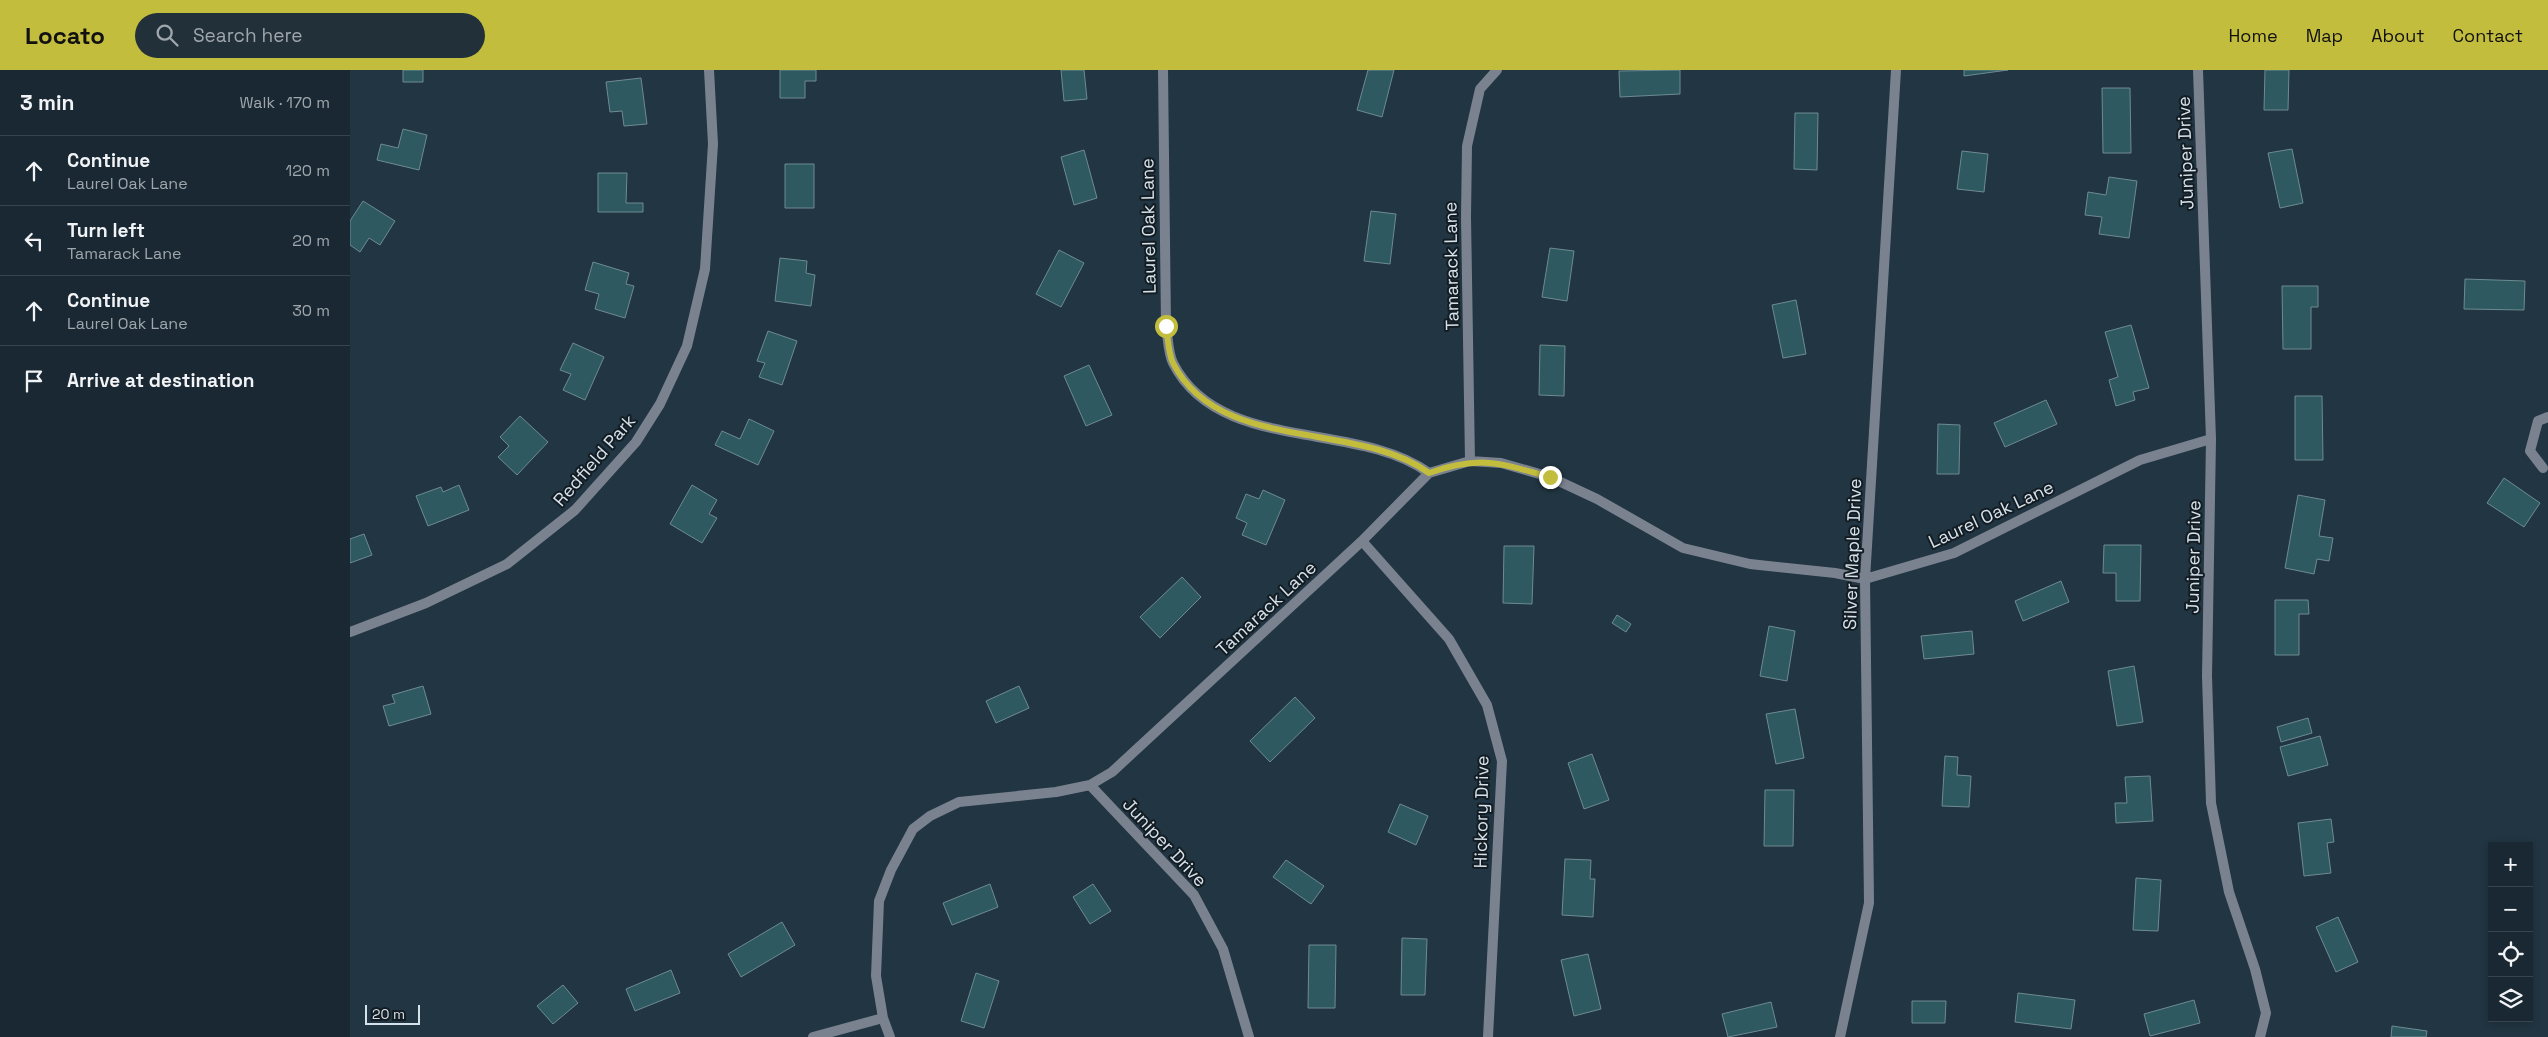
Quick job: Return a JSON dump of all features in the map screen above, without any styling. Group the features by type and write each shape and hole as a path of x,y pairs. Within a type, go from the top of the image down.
{"street":[{"name":"Redfield Park","path":"350,632 426,603 507,564 576,510 636,442 660,404 687,346 705,269 713,144 709,70"},
{"name":"Laurel Oak Lane","path":"1163,70 1166,326 1172,362 1192,392 1232,416 1313,437 1391,452 1412,460 1429,473"},
{"name":"Tamarack Lane","path":"1470,462 1466,217 1467,146 1480,89 1497,70"},
{"name":"Silver Maple Drive","path":"1840,1037 1869,903 1864,580 1896,70"},
{"name":"Juniper Drive","path":"2198,70 2211,439 2207,676 2211,803 2229,892 2255,969 2266,1012 2260,1037"},
{"path":"2543,468 2530,451 2538,421 2548,417"},
{"name":"Laurel Oak Lane","path":"1864,580 1954,553 2140,460 2211,439"},
{"path":"1429,473 1470,462 1501,463 1550,477 1597,499 1682,548 1750,564 1835,573 1864,580"},
{"name":"Tamarack Lane","path":"890,1037 883,1018 876,976 879,902 891,870 913,829 930,816 959,802 1056,792 1090,785 1112,772 1150,739 1362,541 1429,473"},
{"name":"Hickory Drive","path":"1362,541 1449,639 1487,705 1502,760 1488,1037"},
{"name":"Juniper Drive","path":"1090,785 1194,895 1223,949 1249,1037"},
{"path":"813,1037 883,1018"}],"building":[{"path":"403,70 423,70 423,82 403,82"},
{"path":"780,70 816,70 816,81 805,81 805,98 780,98"},
{"path":"1061,70 1084,70 1087,99 1064,101"},
{"path":"1368,70 1394,70 1382,117 1357,110"},
{"path":"1680,70 1680,94 1620,97 1619,71"},
{"path":"1964,70 2008,70 1964,76"},
{"path":"2265,70 2289,70 2288,110 2264,110"},
{"path":"641,78 647,124 624,126 622,111 610,112 606,82"},
{"path":"2102,88 2130,88 2131,153 2103,153"},
{"path":"1795,113 1818,113 1817,170 1794,169"},
{"path":"403,129 427,135 419,170 377,160 381,144 398,148"},
{"path":"2292,149 2303,203 2280,208 2268,153"},
{"path":"1084,150 1097,198 1074,205 1061,157"},
{"path":"1962,151 1988,154 1984,192 1957,189"},
{"path":"785,164 814,164 814,208 785,208"},
{"path":"598,173 627,173 626,203 643,203 643,212 598,212"},
{"path":"2109,177 2137,181 2129,238 2099,234 2102,217 2085,215 2088,192 2106,195"},
{"path":"363,201 395,221 380,245 369,238 360,252 350,245 350,221"},
{"path":"1371,211 1396,214 1390,264 1364,261"},
{"path":"1550,248 1574,251 1567,301 1542,297"},
{"path":"1059,250 1084,263 1061,307 1036,294"},
{"path":"780,258 807,261 806,273 815,275 811,306 775,301"},
{"path":"593,262 629,273 626,284 634,286 625,318 595,309 599,294 585,290"},
{"path":"2465,279 2525,281 2524,310 2464,309"},
{"path":"2282,286 2318,286 2318,307 2311,307 2311,349 2283,349"},
{"path":"1796,300 1806,354 1783,358 1772,305"},
{"path":"2131,325 2149,388 2133,392 2135,400 2116,406 2109,380 2118,377 2105,332"},
{"path":"768,331 797,341 782,385 759,377 765,363 757,361"},
{"path":"573,343 604,357 585,400 563,390 571,374 560,370"},
{"path":"1540,345 1565,346 1564,396 1539,395"},
{"path":"1089,365 1112,415 1086,426 1064,376"},
{"path":"2295,396 2322,396 2323,460 2295,460"},
{"path":"2046,400 2057,424 2005,447 1994,423"},
{"path":"520,416 548,442 517,475 498,457 509,446 500,437"},
{"path":"749,419 774,431 758,465 715,445 722,431 740,439"},
{"path":"1938,424 1960,425 1959,474 1937,474"},
{"path":"2504,478 2540,503 2524,527 2487,503"},
{"path":"459,485 469,510 428,526 416,496 441,487 443,492"},
{"path":"692,485 717,500 709,514 717,518 702,543 670,524"},
{"path":"1263,490 1285,500 1266,545 1242,535 1247,523 1236,518 1246,494 1259,499"},
{"path":"2298,495 2325,500 2319,536 2333,538 2329,561 2317,559 2314,574 2285,568"},
{"path":"364,534 372,555 350,563 350,539"},
{"path":"2104,545 2141,545 2140,601 2116,601 2116,573 2103,573"},
{"path":"1504,546 1534,546 1532,604 1503,603"},
{"path":"1182,577 1201,597 1160,638 1140,617"},
{"path":"2061,581 2069,602 2023,621 2015,601"},
{"path":"2275,600 2308,600 2309,614 2299,614 2299,655 2275,655"},
{"path":"1617,615 1631,624 1626,632 1612,623"},
{"path":"1769,626 1795,631 1787,681 1760,676"},
{"path":"1972,631 1974,654 1924,659 1921,636"},
{"path":"2134,666 2143,722 2117,726 2108,671"},
{"path":"423,686 431,714 389,726 383,706 395,703 392,695"},
{"path":"1019,686 1029,708 996,723 986,701"},
{"path":"1295,697 1315,718 1270,762 1250,741"},
{"path":"1795,709 1804,758 1776,764 1766,714"},
{"path":"2308,718 2312,733 2281,742 2277,727"},
{"path":"2320,736 2328,765 2288,776 2280,747"},
{"path":"1592,754 1609,800 1584,809 1568,763"},
{"path":"1945,756 1958,757 1957,775 1971,776 1969,807 1942,806"},
{"path":"2150,776 2153,821 2116,823 2115,803 2127,803 2125,777"},
{"path":"1765,790 1794,790 1793,846 1764,846"},
{"path":"1400,804 1428,816 1416,845 1388,832"},
{"path":"2331,819 2334,842 2327,843 2331,873 2304,876 2298,823"},
{"path":"1565,859 1591,860 1590,879 1595,879 1593,917 1562,915"},
{"path":"1286,860 1324,886 1311,904 1273,877"},
{"path":"2136,878 2161,880 2158,931 2133,930"},
{"path":"990,884 998,907 952,925 943,903"},
{"path":"1093,884 1111,911 1090,924 1073,897"},
{"path":"2338,917 2358,962 2336,972 2316,927"},
{"path":"782,922 795,945 741,977 728,954"},
{"path":"1402,938 1427,939 1425,995 1401,995"},
{"path":"1309,945 1336,945 1335,1008 1308,1008"},
{"path":"1588,954 1601,1009 1574,1016 1561,960"},
{"path":"671,970 680,993 635,1011 626,989"},
{"path":"976,973 999,981 984,1028 961,1021"},
{"path":"563,985 578,1003 553,1024 537,1006"},
{"path":"2018,993 2075,1000 2071,1029 2015,1022"},
{"path":"2194,1000 2200,1023 2150,1036 2144,1014"},
{"path":"1912,1001 1946,1001 1945,1023 1912,1023"},
{"path":"1771,1002 1777,1027 1728,1037 1722,1014"},
{"path":"2392,1026 2427,1031 2426,1037 2391,1037"}],"route":[{"path":"1166,326 1172,362 1192,392 1232,416 1313,437 1391,452 1412,460 1429,473 1447,466 1470,462 1501,463 1550,477"}]}
